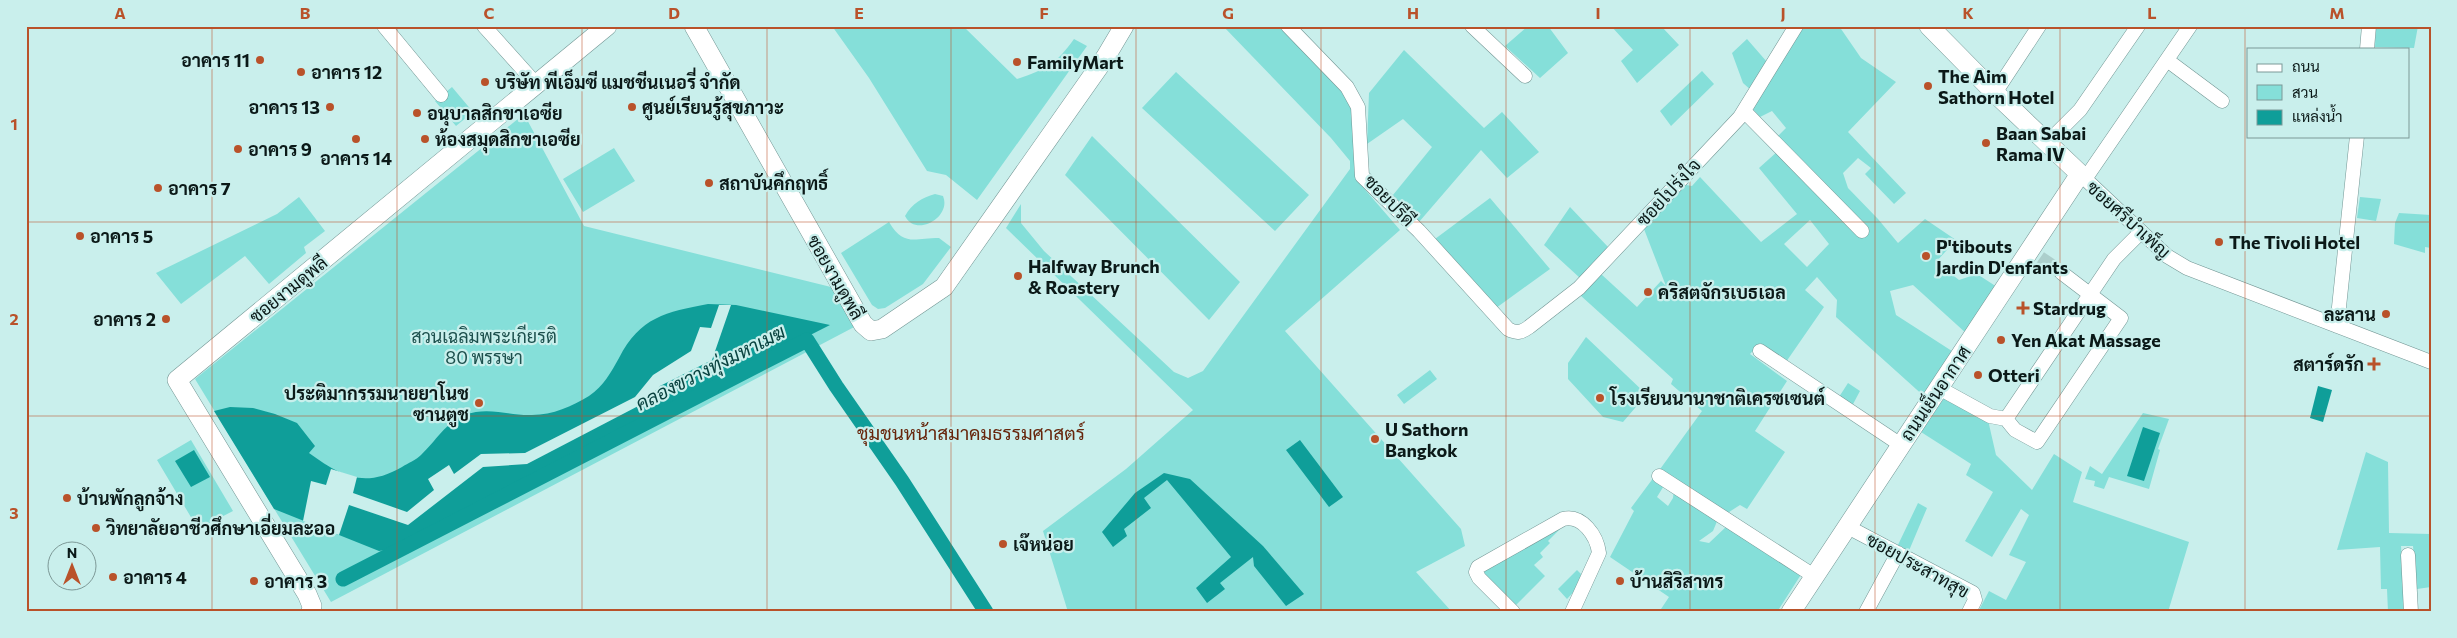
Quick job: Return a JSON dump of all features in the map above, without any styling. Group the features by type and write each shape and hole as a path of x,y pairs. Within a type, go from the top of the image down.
{"street":[{"path":"384,26 441,94"},
{"path":"484,26 536,84"},
{"name":"ซอยงามดูพลี","path":"311,612 312,606 307,594 177,380 362,230 607,26"},
{"name":"ซอยงามดูพลี","path":"694,26 863,324 871,331 882,329 944,287 1105,58 1124,26"},
{"name":"ซอยปรีดี","path":"1288,26 1347,87 1358,107 1362,176 1419,231 1508,329 1514,332"},
{"path":"1472,26 1525,76"},
{"name":"ซอยศรีบำเพ็ญ","path":"1929,26 1995,93 2167,256 2187,268 2431,362"},
{"path":"1995,93 2039,26"},
{"path":"2047,143 2080,110 2138,26"},
{"path":"2083,176 2190,26"},
{"path":"2367,48 2369,26"},
{"name":"ซอยโปร่งใจ","path":"1514,332 1522,332 1530,327 1579,288 1744,110 1795,27"},
{"path":"2167,60 2222,101"},
{"path":"1744,110 1862,232"},
{"path":"2337,326 2357,138"},
{"name":"ถนนเย็นอากาศ","path":"1791,612 1900,445 2034,254 2083,176"},
{"path":"2006,419 2114,259 2141,232"},
{"path":"1939,388 1990,416 2006,419 2015,430 2037,442 2121,318 2062,273"},
{"path":"1760,351 1900,445"},
{"path":"1659,476 1814,576"},
{"path":"1513,612 1479,578 1476,572 1478,567 1563,519 1570,517 1577,518 1590,532 1598,546 1599,553 1572,612"},
{"name":"ซอยประสาทสุข","path":"1846,526 1973,593 1975,600 1969,612"},
{"path":"1866,612 1898,553"},
{"path":"2408,555 2412,612"}],"green space":[{"path":"832,26 910,26 914,29 919,26 963,26 1017,79 1050,65 1074,39 1087,46 977,200 946,175 927,171 869,78"},
{"path":"1223,26 1280,26 1344,92 1355,113 1355,178 1400,230 1285,331 1461,529 1465,546 1416,572 1452,612 1068,612 1043,531 1126,469 1193,410 1006,228 1021,204 1021,223 1044,251 1174,372 1188,378 1203,371 1350,169 1350,161 1331,138"},
{"path":"1528,26 1548,26 1568,53 1540,78 1505,46"},
{"path":"1611,26 1661,26 1679,45 1637,83 1621,61 1633,50"},
{"path":"1802,26 1839,26 1861,58 1896,82 1848,132 1906,193 1894,204 1865,174 1871,168 1858,158 1843,173 1848,188 1898,243 1925,219 1956,240 1936,262 1959,280 1977,274 1997,287 1967,334 1913,285 1890,291 1896,315 1955,353 1926,398 1836,317 1837,300 1817,277 1805,290 1824,307 1786,362 1760,343 1750,354 1787,381 1755,431 1785,452 1747,509 1740,505 1726,514 1658,472 1702,411 1671,384 1673,379 1580,295 1601,274 1637,307 1661,281 1666,286 1644,229 1686,185 1692,186 1700,177 1761,242 1797,214 1759,168 1778,151 1778,136 1786,128 1772,111 1760,117 1751,107","holes":["1810,220 1829,244 1807,267 1784,244"]},
{"path":"2376,26 2418,26 2414,48 2375,47"},
{"path":"1747,39 1767,62 1752,91 1743,83 1732,53"},
{"path":"1404,50 1484,128 1502,112 1539,152 1507,178 1481,150 1419,222 1393,195 1432,147 1403,119 1367,144 1369,93"},
{"path":"1702,71 1714,84 1671,126 1660,111"},
{"path":"1176,72 1309,195 1275,231 1142,108"},
{"path":"452,87 473,112 456,126 435,101"},
{"name":"สวนเฉลิมพระเกียรติ 80 พรรษา","path":"524,114 584,226 831,287 858,325 331,602 195,379"},
{"path":"1092,136 1240,282 1209,320 1065,175"},
{"path":"614,148 635,181 583,212 563,179"},
{"path":"935,194 943,196 944,204 938,217 924,225 910,222 905,216 914,204"},
{"path":"299,197 325,231 304,247 306,253 269,284 245,256 181,304 156,273 277,214"},
{"path":"2360,197 2381,199 2376,221 2357,218"},
{"path":"1490,198 1550,269 1496,308 1435,239"},
{"path":"1570,207 1609,248 1580,278 1544,245"},
{"path":"2399,213 2431,215 2431,248 2425,247 2425,253 2394,244 2395,223"},
{"path":"889,222 894,230 905,238 916,240 939,238 951,247 923,284 885,308 878,309 872,305 841,253"},
{"path":"1586,337 1645,393 1641,401 1623,422 1603,417 1568,379 1568,363"},
{"path":"1430,370 1437,379 1404,404 1397,395"},
{"path":"1848,383 1860,391 1852,406 1839,397"},
{"path":"1944,398 1988,420 1996,455 2032,490 2054,454 2082,472 2073,502 2189,542 2168,612 1978,612 1989,591 2006,600 2026,562 2009,555 2029,515 2021,509 1992,557 1965,541 1993,492 1966,475 1971,464 1921,432"},
{"path":"2143,413 2169,419 2158,449 2160,450 2149,489 2109,477 2104,489 2094,486 2095,481 2085,479 2090,466 2102,474"},
{"path":"191,440 233,511 198,529 157,460"},
{"path":"2366,452 2388,462 2389,533 2431,534 2431,587 2417,589 2413,546 2401,546 2405,612 2388,612 2387,589 2381,589 2380,547 2337,550"},
{"path":"1654,477 1665,484 1657,497 1668,506 1673,498 1674,489 1718,519 1713,531 1699,541 1709,543 1728,525 1802,573 1777,612 1659,612 1669,597 1610,557 1634,511 1631,508"},
{"path":"1918,503 1927,508 1908,553 1897,547"},
{"path":"1566,523 1548,541 1550,543 1540,553 1543,557 1534,565 1545,576 1515,606 1483,575 1483,571"},
{"path":"1577,570 1581,574 1579,586 1567,599 1558,589"}],"water":[{"path":"708,304 736,305 830,325 385,550 379,551 274,509 214,411 230,407 253,408 275,414 297,423 315,446 309,453 332,468 353,477 376,477 388,474 417,458 446,427 465,415 482,411 540,415 555,412 576,403 589,396 603,383 627,344 645,325 679,310"},
{"path":"2318,386 2332,390 2323,422 2310,418"},
{"path":"2143,427 2160,433 2144,481 2127,476"},
{"path":"1300,440 1343,497 1329,507 1286,450"},
{"path":"194,450 210,477 191,487 175,461"},
{"path":"1164,473 1190,479 1263,546 1304,594 1286,606 1254,566 1253,557 1220,583 1225,589 1207,603 1196,588 1231,557 1167,480 1144,498 1151,508 1124,529 1127,536 1113,547 1102,532 1135,493"}],"pier":[{"path":"719,305 731,305 712,360 660,386 644,403 527,464 483,467 408,525 349,505 339,535 303,521 311,481 326,485 331,469 357,477 353,493 407,512 434,490 428,479 449,465 454,474 481,454 525,453 635,397 653,375 691,351 700,327 711,328"}],"waterway":[{"name":"คลองขวางทุ่งมหาเมฆ","path":"343,579 807,340 836,386 902,481 986,612"}],"tunnel":[{"path":"2040,258 2062,273"}],"place":[{"name":"อาคาร 11","path":"260,60"},
{"name":"FamilyMart","path":"1017,62"},
{"name":"อาคาร 12","path":"301,72"},
{"name":"บริษัท พีเอ็มซี แมชชีนเนอรี่ จำกัด","path":"485,82"},
{"name":"The Aim Sathorn Hotel","path":"1928,86"},
{"name":"อาคาร 13","path":"330,107"},
{"name":"ศูนย์เรียนรู้สุขภาวะ","path":"632,107"},
{"name":"อนุบาลสิกขาเอซีย","path":"417,113"},
{"name":"อาคาร 14","path":"356,139"},
{"name":"ห้องสมุดสิกขาเอซีย","path":"425,139"},
{"name":"Baan Sabai Rama IV","path":"1986,143"},
{"name":"อาคาร 9","path":"238,149"},
{"name":"สถาบันคึกฤทธิ์","path":"709,183"},
{"name":"อาคาร 7","path":"158,188"},
{"name":"อาคาร 5","path":"80,236"},
{"name":"The Tivoli Hotel","path":"2219,242"},
{"name":"P'tibouts Jardin D'enfants","path":"1926,256"},
{"name":"Halfway Brunch & Roastery","path":"1018,276"},
{"name":"คริสตจักรเบธเอล","path":"1648,292"},
{"name":"Stardrug","path":"2023,308"},
{"name":"ละลาน","path":"2386,314"},
{"name":"อาคาร 2","path":"166,319"},
{"name":"Yen Akat Massage","path":"2001,340"},
{"name":"สตาร์ดรัก","path":"2374,364"},
{"name":"Otteri","path":"1978,375"},
{"name":"โรงเรียนนานาชาติเครซเซนต์","path":"1600,398"},
{"name":"ประติมากรรมนายยาโนช ซานตูช","path":"479,403"},
{"name":"U Sathorn Bangkok","path":"1375,439"},
{"name":"บ้านพักลูกจ้าง","path":"67,498"},
{"name":"วิทยาลัยอาชีวศึกษาเอี่ยมละออ","path":"96,528"},
{"name":"เจ๊หน่อย","path":"1003,544"},
{"name":"อาคาร 4","path":"113,577"},
{"name":"อาคาร 3","path":"254,581"},
{"name":"บ้านสิริสาทร","path":"1620,581"}],"district":[{"name":"ชุมชนหน้าสมาคมธรรมศาสตร์","path":"971,432"}]}
